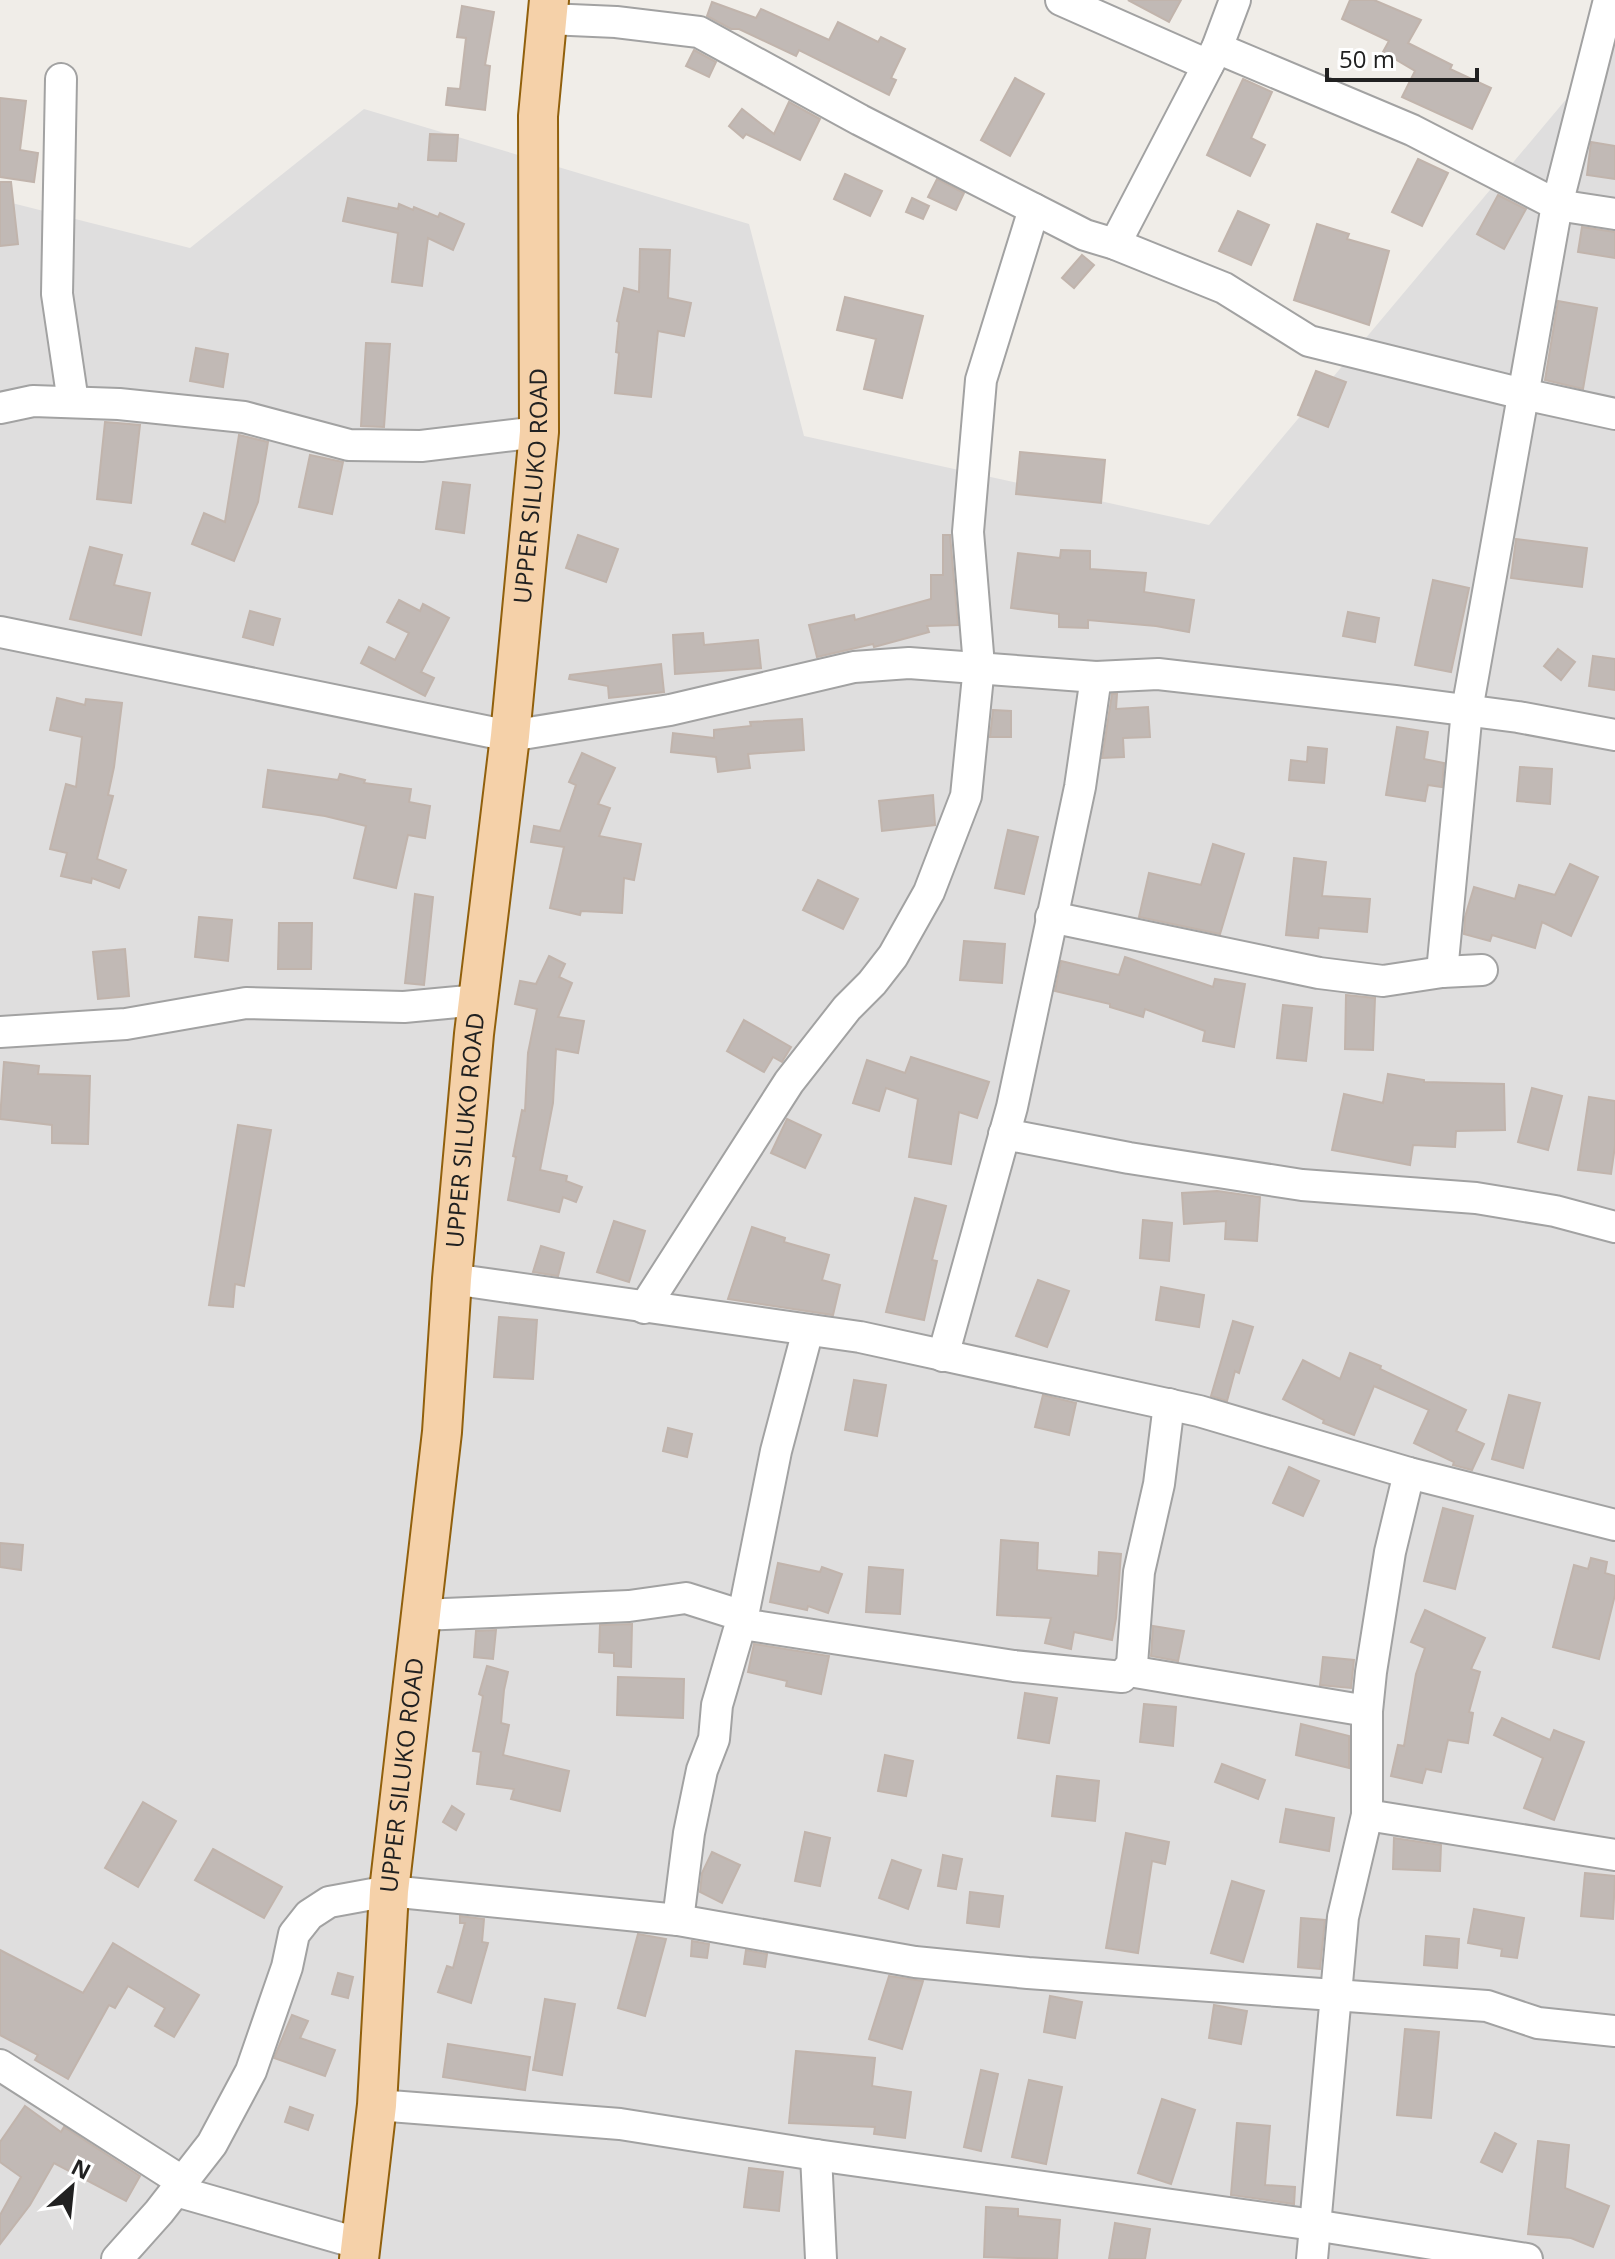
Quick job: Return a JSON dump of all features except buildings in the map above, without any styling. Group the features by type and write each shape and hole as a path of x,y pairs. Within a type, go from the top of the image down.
{"main road":[{"name":"UPPER SILUKO ROAD","path":"360,2251 377,2105 389,1891 442,1432 452,1279 478,1001 510,736 539,432 538,116 548,9"}],"street":[{"path":"1061,0 1412,130 1557,205 1615,214"},
{"path":"1115,244 1212,56 1235,0"},
{"path":"1442,972 1467,710 1557,205 1609,0"},
{"path":"548,9 616,22 699,32 860,120 1085,235 1224,288 1309,341 1615,414"},
{"path":"61,79 57,294 73,402"},
{"path":"644,1308 789,1082 893,956 929,892 966,796 979,666 968,521 981,380 1034,209"},
{"path":"0,408 33,401 73,402 244,417 349,445 421,446 539,432"},
{"path":"0,632 510,736 670,710 854,667 909,663 1096,677 1158,674 1467,710 1615,735"},
{"path":"943,1356 1004,1134 1080,787 1096,677"},
{"path":"1051,917 1319,973 1383,981 1442,972 1482,970"},
{"path":"0,1032 126,1024 246,1003 404,1007 478,1001"},
{"path":"404,1007 478,1001"},
{"path":"1004,1134 1129,1158 1302,1185 1492,1201 1555,1211 1615,1227"},
{"path":"452,1279 860,1337 1169,1404 1409,1473 1615,1525"},
{"path":"678,1920 689,1833 702,1770 714,1739 717,1705 743,1616 776,1451 808,1330"},
{"path":"421,1615 629,1606 686,1598 743,1616 747,1623 755,1626 1014,1666 1122,1677 1132,1664 1139,1572 1159,1484 1169,1404"},
{"path":"1312,2259 1343,1917 1367,1815 1367,1711 1390,1552 1409,1473"},
{"path":"1129,1671 1367,1711"},
{"path":"1367,1815 1615,1855"},
{"path":"117,2259 212,2144 251,2071 287,1967 294,1934 309,1915 329,1902 389,1891 678,1920 915,1962 1487,2006 1538,2023 1615,2031"},
{"path":"0,2065 179,2187 360,2251"},
{"path":"377,2105 620,2124 1527,2259"},
{"path":"816,2155 821,2259"}],"shaded area":[{"path":"1615,41 1615,2259 0,2259 0,200 190,248 364,109 749,224 804,436 1209,525"}]}
